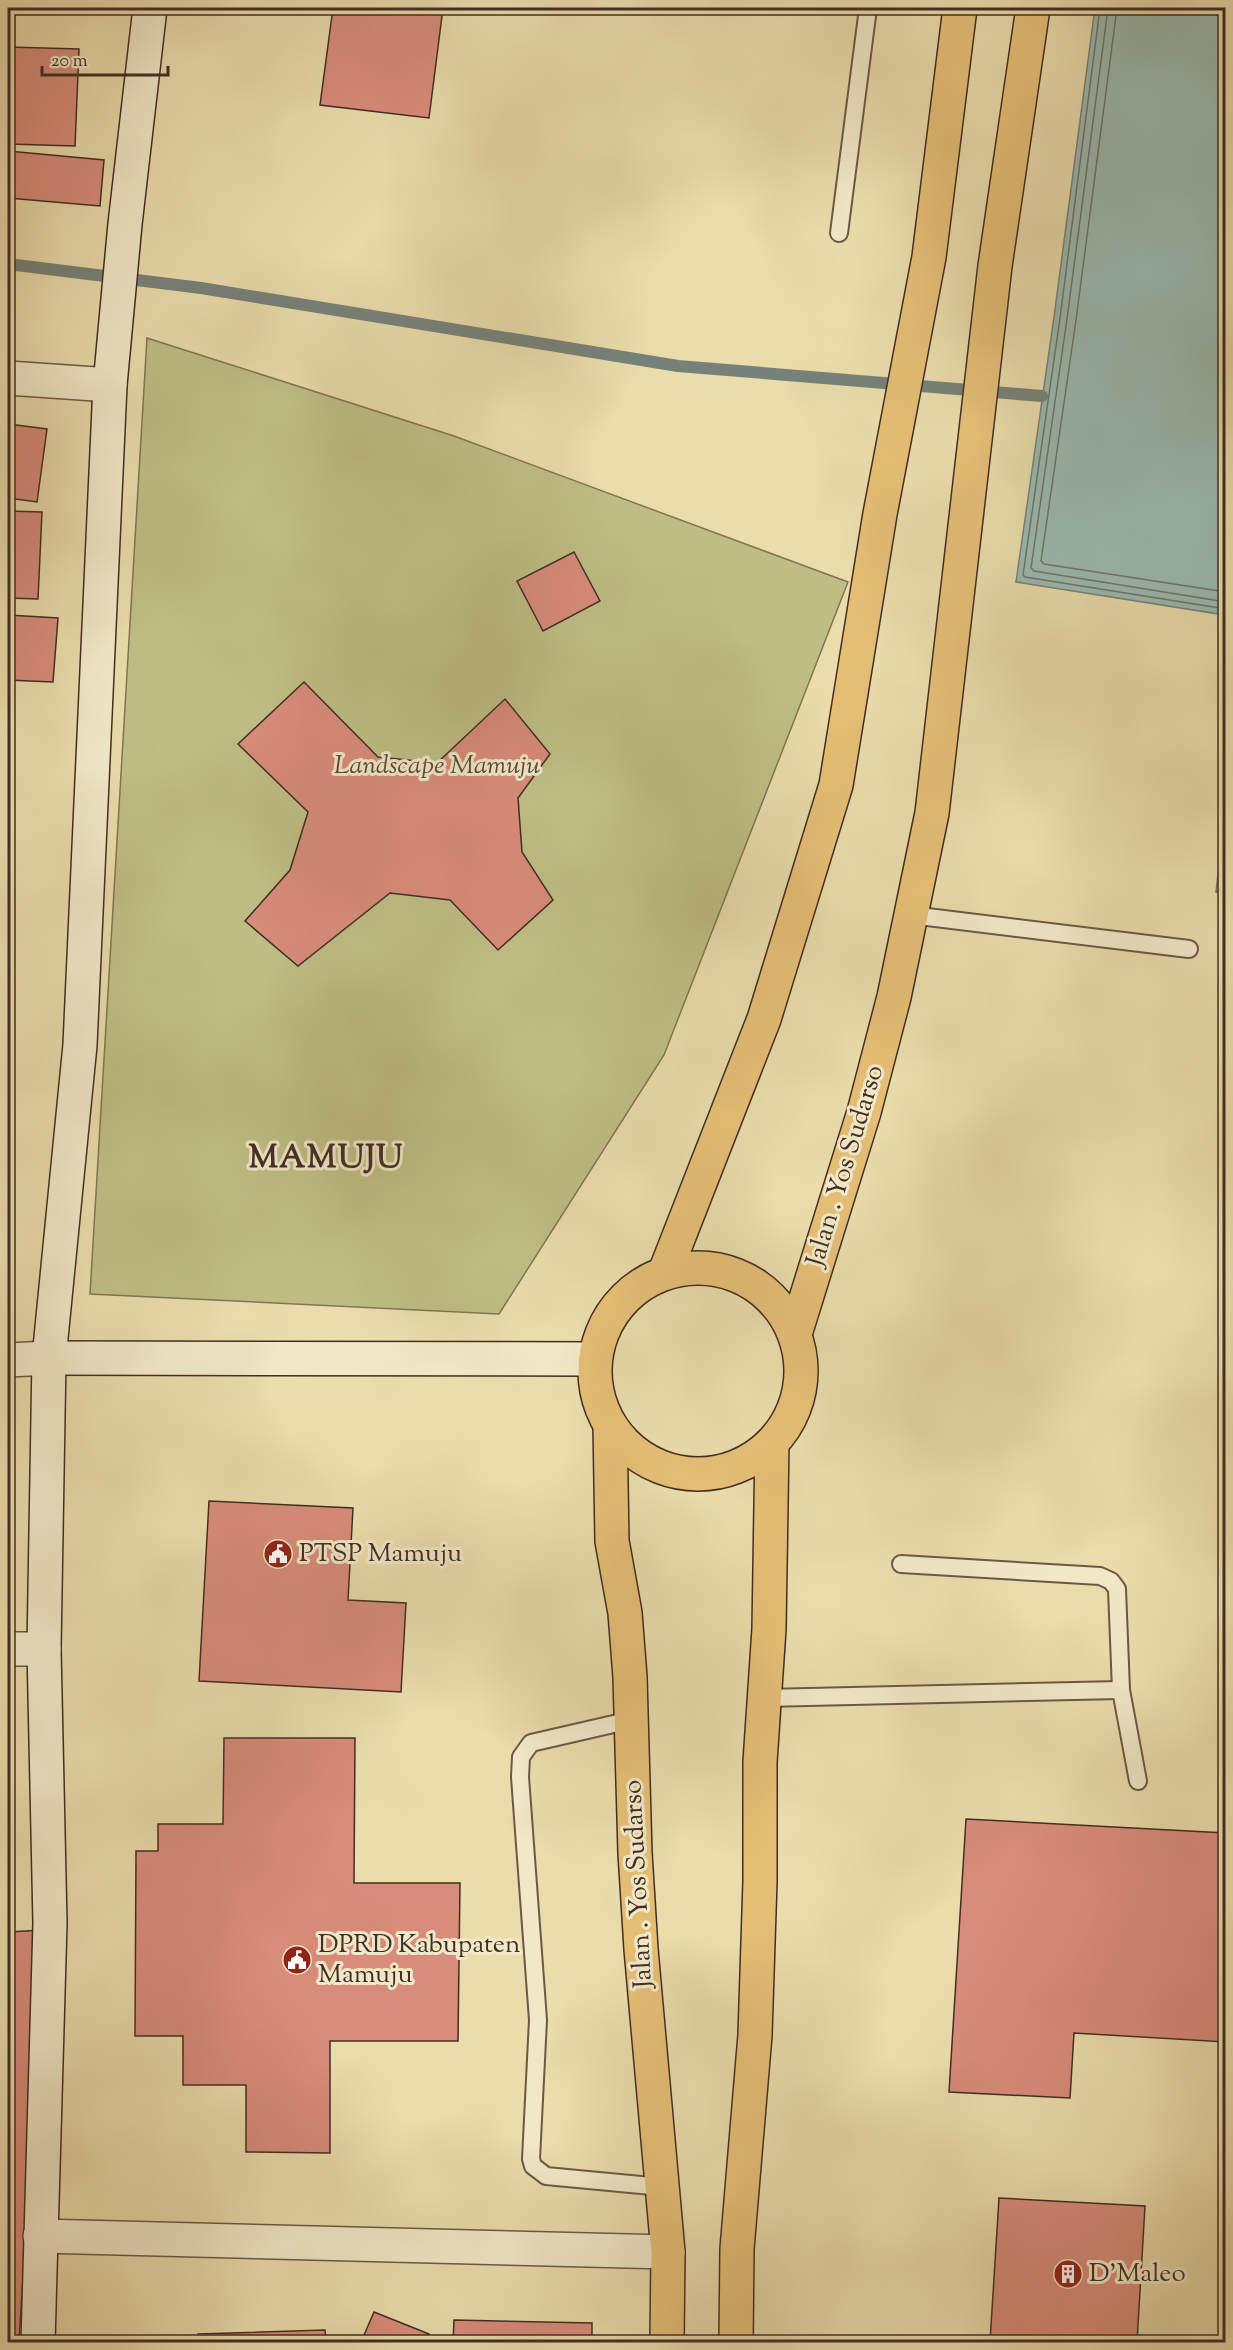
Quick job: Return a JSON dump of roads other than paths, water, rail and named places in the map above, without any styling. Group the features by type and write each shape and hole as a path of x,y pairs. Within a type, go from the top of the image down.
{"highway":[{"path":"665,1272 765,1019 836,785 880,514 929,257 960,8"},
{"name":"Jalan . Yos Sudarso","path":"795,1334 864,1112 894,997 932,813 995,266 1033,8"},
{"path":"688,1268 712,1268 745,1278 777,1303 795,1334 801,1357 801,1380 796,1403 786,1424 772,1443 753,1458 732,1468 710,1473 686,1474 643,1459 624,1444 610,1425 600,1404 595,1382 595,1359 600,1336 611,1315 626,1297 644,1282 665,1272 688,1268"},
{"name":"Jalan . Yos Sudarso","path":"610,1425 612,1542 624,1613 640,1938 668,2252 667,2343"},
{"path":"736,2343 736,2249 755,2035 760,1881 760,1762 769,1629 772,1443"}],"main road":[{"path":"38,2343 50,1923 44,1649 49,1358 80,1045 110,385 125,224 150,8"},
{"path":"8,378 110,385"},
{"path":"8,1360 49,1358 595,1359"},
{"path":"8,1649 44,1649"},
{"path":"40,2236 668,2252"}],"lane":[{"path":"839,233 868,8"},
{"path":"910,915 1189,949"},
{"path":"901,1564 1100,1576 1111,1581 1117,1589 1119,1601 1121,1690 1138,1781"},
{"path":"764,1698 1121,1690"},
{"path":"631,1720 531,1743 521,1756 520,1777 538,2020 531,2159 533,2166 546,2176 662,2187"}],"water":[{"path":"1095,8 1225,8 1225,615 1016,582"}],"waterway":[{"path":"8,264 201,288 678,366 1042,396"}],"place":[{"name":"PTSP Mamuju","path":"278,1554"},
{"name":"DPRD Kabupaten Mamuju","path":"297,1960"},
{"name":"D'Maleo","path":"1068,2274"}],"district":[{"name":"MAMUJU","path":"326,1159"}],"park label":[{"name":"Landscape Mamuju","path":"437,766"}]}
